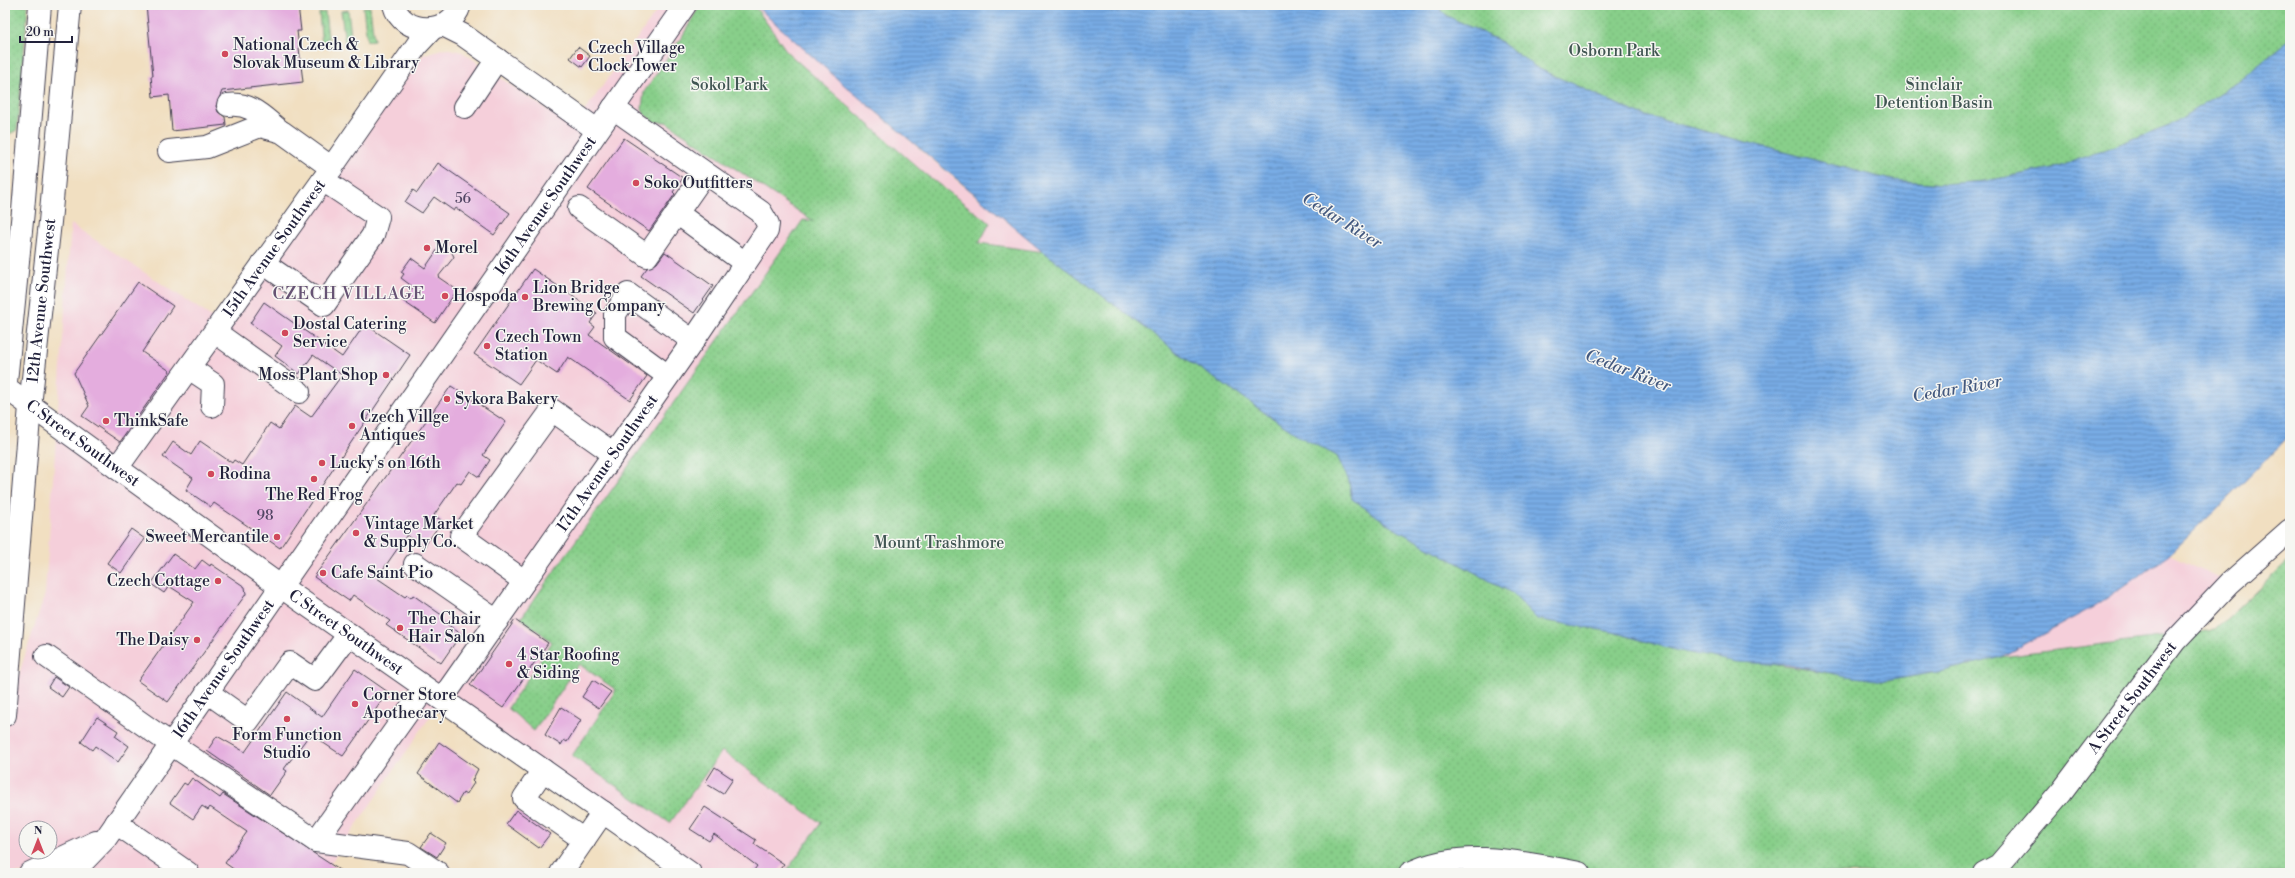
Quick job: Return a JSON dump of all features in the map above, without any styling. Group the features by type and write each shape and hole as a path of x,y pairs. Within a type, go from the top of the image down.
{"street":[{"name":"12th Avenue Southwest","path":"5,389 17,277 40,5"},
{"name":"12th Avenue Southwest","path":"5,715 30,406 51,214 70,5"},
{"path":"394,5 401,18 410,25 420,28 437,27 463,35 597,130"},
{"name":"15th Avenue Southwest","path":"117,468 215,332 417,45 437,27 452,18 460,5"},
{"name":"16th Avenue Southwest","path":"69,873 76,869 95,864 111,830 685,5"},
{"path":"465,107 497,59"},
{"path":"228,105 238,104 253,109 282,132 327,174 378,217 373,235 324,305 263,263"},
{"path":"579,208 647,256 704,173 613,108"},
{"path":"169,151 207,146 260,126 282,132"},
{"name":"17th Avenue Southwest","path":"316,841 434,693 497,621 693,341 767,231 768,224 761,212 704,173"},
{"path":"677,213 746,263"},
{"path":"5,307 17,277"},
{"path":"668,376 615,337 615,314 628,294 693,341"},
{"path":"215,332 299,392"},
{"path":"189,368 213,384 212,406"},
{"name":"C Street Southwest","path":"5,389 280,586 690,873"},
{"path":"524,581 461,536 552,410 614,454"},
{"name":"A Street Southwest","path":"1984,873 2000,865 2062,791 2175,641 2230,583 2290,530"},
{"path":"415,564 497,621"},
{"path":"207,692 248,721 290,663 315,680 349,634"},
{"path":"46,656 171,744 316,841 408,853 438,873"},
{"path":"544,770 524,798 584,840"},
{"path":"561,873 603,812"},
{"path":"30,873 111,830 188,873"},
{"path":"1410,873 1426,865 1457,858 1495,860 1579,873"}],"shaded area":[{"path":"661,5 755,5 844,85 951,176 1044,252 1133,318 2001,657 2097,605 2170,554 2230,583 1984,873 691,873 442,699 324,873 5,873 5,717 45,594 71,224 227,327 423,55 445,48 462,52 573,127"}],"green space":[{"path":"5,5 28,5 17,130 5,136"},
{"name":"Mount Trashmore","path":"700,5 754,5 788,53 925,174 990,223 979,243 1044,252 1192,363 1299,436 1337,456 1349,481 1352,499 1397,530 1512,593 1537,619 1613,632 1675,650 1886,681 1943,671 2001,657 2215,630 2290,559 2290,873 785,873 821,823 722,751 670,823 572,756 616,690 579,664 534,731 508,708 552,642 521,618 803,220 813,221 666,122 654,122 644,114 642,108 644,92 683,35"},
{"name":"Sinclair Detention Basin","path":"1436,5 2290,5 2290,40 2236,83 2172,124 2059,167 1986,181 1944,184 1891,180 1639,114 1537,68 1498,40 1447,16"},
{"path":"363,7 370,7 374,40 367,41"},
{"path":"348,10 352,44 345,44 341,11"},
{"path":"325,12 329,45 322,46 319,13"}],"water":[{"name":"Cedar River","path":"755,5 1436,5 1447,16 1498,40 1537,68 1639,114 1891,180 1944,184 1986,181 2059,167 2172,124 2236,83 2290,40 2290,435 2170,554 2097,605 2001,657 1943,671 1885,681 1846,676 1789,665 1736,662 1675,650 1613,632 1537,619 1512,593 1397,530 1352,499 1349,481 1337,456 1299,436 1192,363 1044,252 844,85"}],"building":[{"name":"National Czech & Slovak Museum & Library","path":"146,5 298,5 301,31 297,31 303,82 222,91 216,106 218,112 225,117 226,125 172,131 169,95 153,97 151,76 153,76"},
{"name":"Czech Village Clock Tower","path":"578,47 590,56 582,67 570,58"},
{"name":"Soko Outfitters","path":"624,138 683,178 673,192 675,194 649,231 588,189"},
{"path":"438,163 510,213 494,235 456,208 454,211 434,197 422,213 405,202 413,190 417,193"},
{"path":"440,246 450,248 454,257 438,277 457,290 435,323 403,301 413,287 401,278 404,274 401,272 411,258 425,268"},
{"path":"665,252 713,286 694,313 641,276 647,268 657,263"},
{"path":"533,269 597,313 590,323 595,327 589,335 647,376 630,400 568,357 557,374 536,360 519,384 474,354"},
{"path":"138,282 173,306 142,352 170,371 120,442 82,416 89,406 74,373"},
{"path":"264,302 342,357 365,324 410,355 280,548 214,503 211,507 186,490 193,478 163,457 173,442 191,455 200,441 232,463 234,460 242,465 270,423 279,429 295,406 311,417 342,375 313,355 299,374 275,356 282,346 250,323"},
{"path":"451,386 506,422 483,455 490,460 479,477 470,471 461,484 457,482 434,515 442,521 424,547 407,535 377,578 405,597 407,595 411,598 413,595 443,616 440,619 461,634 441,663 386,625 390,621 353,595 349,601 314,577"},
{"path":"131,529 145,539 121,573 107,563"},
{"path":"173,554 195,569 202,560 210,566 211,564 245,587 246,594 168,702 138,681 194,602 169,586 164,593 151,584"},
{"name":"4 Star Roofing & Siding","path":"515,620 548,643 503,708 470,685"},
{"path":"355,669 388,692 343,756 310,734 284,769 287,771 270,795 207,751 217,736 245,752 287,692 322,717"},
{"path":"54,677 69,687 62,697 48,687"},
{"path":"593,680 611,692 599,708 582,697"},
{"path":"561,707 581,720 567,742 564,740 561,745 545,735"},
{"path":"97,717 118,731 115,736 129,746 118,762 95,746 92,750 81,742"},
{"path":"439,742 478,769 472,781 474,783 466,795 463,793 457,803 418,774"},
{"path":"715,767 733,779 723,794 705,783"},
{"path":"192,778 220,798 223,794 344,873 239,873 225,863 247,832 210,807 208,810 202,806 193,819 170,803 184,783 187,785"},
{"path":"705,807 756,840 754,844 784,864 777,873 752,873 757,866 714,834 709,841 690,829"},
{"path":"516,810 550,834 539,848 506,824"},
{"path":"431,833 446,843 437,857 421,847"}],"place":[{"name":"National Czech & Slovak Museum & Library","path":"225,54"},
{"name":"Czech Village Clock Tower","path":"580,57"},
{"name":"Soko Outfitters","path":"636,183"},
{"name":"Morel","path":"427,248"},
{"name":"Hospoda","path":"445,296"},
{"name":"Lion Bridge Brewing Company","path":"525,297"},
{"name":"Dostal Catering Service","path":"285,333"},
{"name":"Czech Town Station","path":"487,346"},
{"name":"Moss Plant Shop","path":"386,375"},
{"name":"Sykora Bakery","path":"447,399"},
{"name":"ThinkSafe","path":"106,421"},
{"name":"Czech Villge Antiques","path":"352,426"},
{"name":"Lucky's on 16th","path":"322,463"},
{"name":"Rodina","path":"211,474"},
{"name":"The Red Frog","path":"314,479"},
{"name":"Vintage Market & Supply Co.","path":"356,533"},
{"name":"Sweet Mercantile","path":"277,537"},
{"name":"Cafe Saint Pio","path":"323,573"},
{"name":"Czech Cottage","path":"218,581"},
{"name":"The Chair Hair Salon","path":"400,628"},
{"name":"The Daisy","path":"197,640"},
{"name":"4 Star Roofing & Siding","path":"509,664"},
{"name":"Corner Store Apothecary","path":"355,704"},
{"name":"Form Function Studio","path":"287,719"}],"district":[{"name":"CZECH VILLAGE","path":"349,294"}],"park label":[{"name":"Osborn Park","path":"1614,51"},
{"name":"Sokol Park","path":"729,85"}]}
